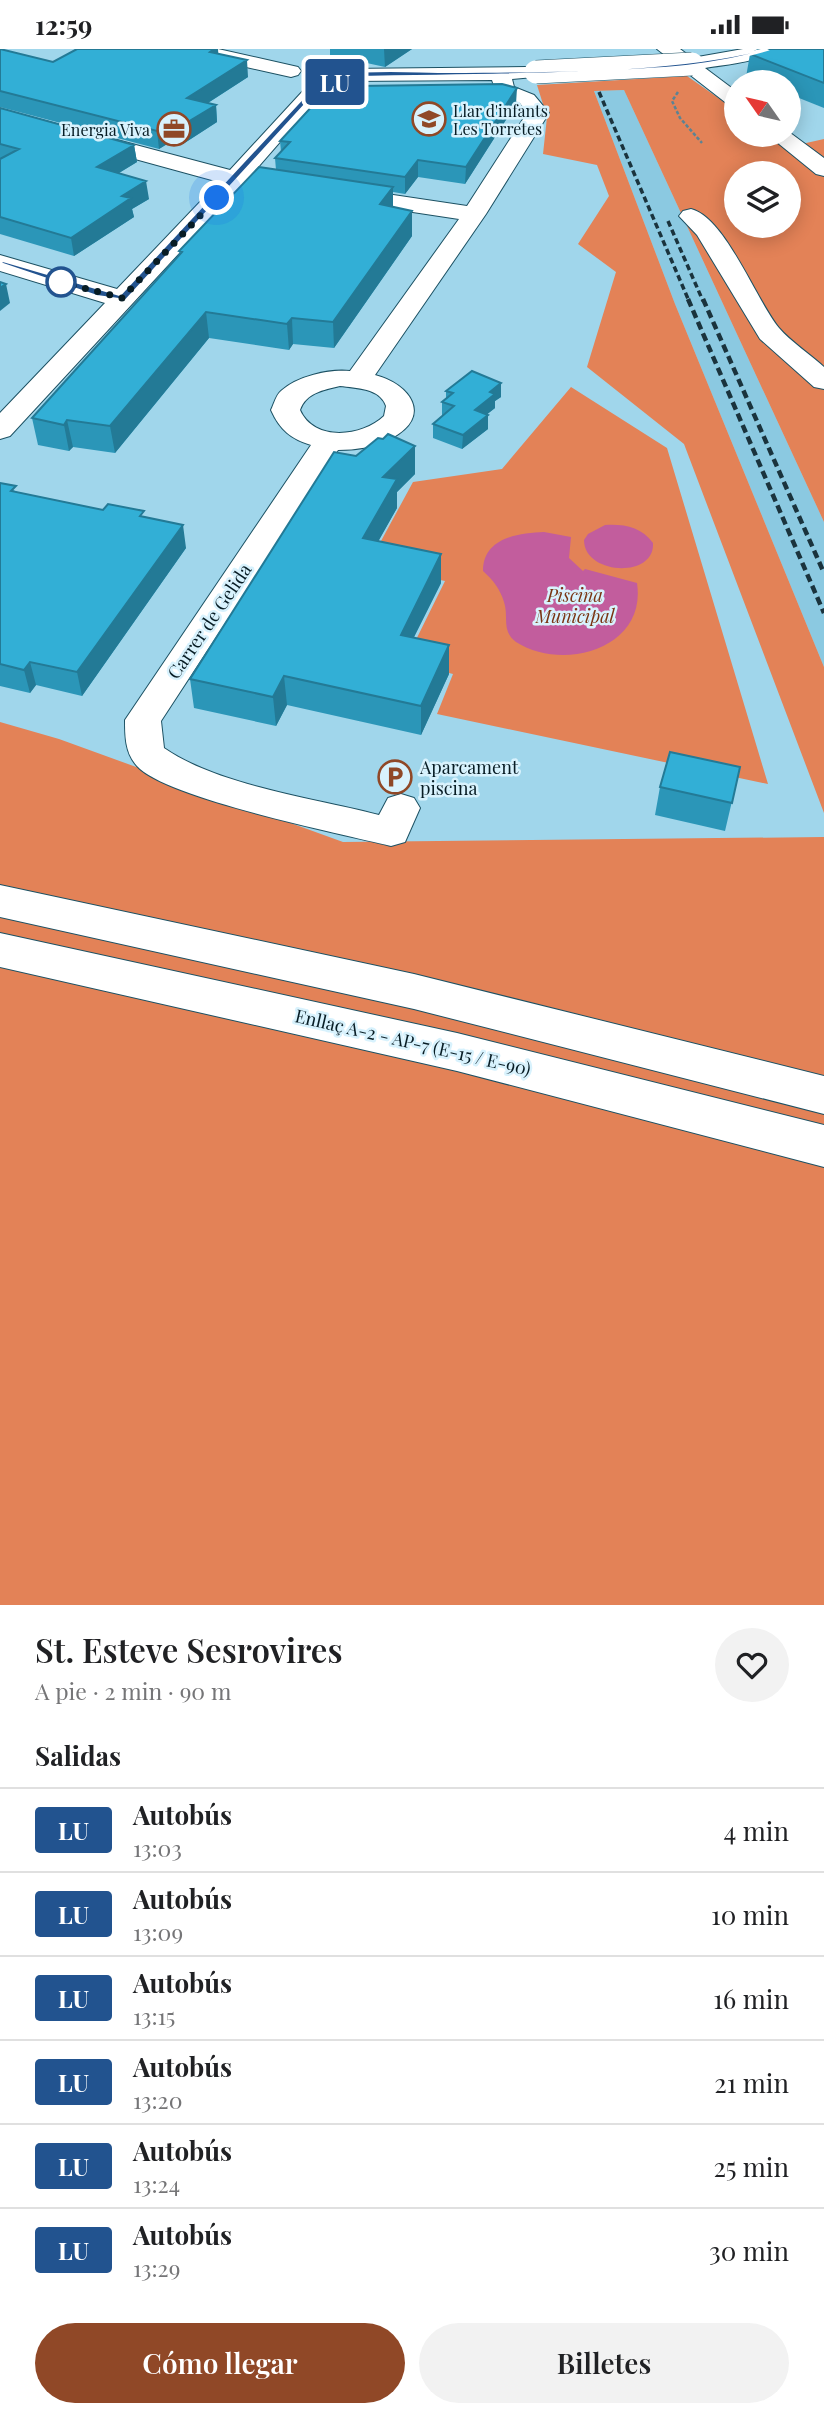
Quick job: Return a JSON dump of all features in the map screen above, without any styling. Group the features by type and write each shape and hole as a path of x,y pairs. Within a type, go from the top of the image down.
{"main road":[{"path":"191,49 306,79 337,81 339,69 503,82 527,99 538,113 474,214 358,379"},
{"path":"240,49 306,79 503,82 537,72 697,69 764,49"},
{"path":"667,49 724,91"},
{"path":"0,397 111,296 225,177 306,79"},
{"path":"0,115 225,177 474,214"},
{"path":"795,147 824,169"},
{"path":"691,216 707,231 769,333 824,381"},
{"path":"0,263 111,296"},
{"path":"0,430 111,296"},
{"path":"340,378 358,379 389,390 398,400 400,410 395,421 385,431 369,438 329,441 297,431 288,422 284,412 286,402 306,385 340,378"},
{"name":"Carrer de Gelida","path":"329,441 144,720 142,740 150,756 170,771 203,783 391,832 401,808"},
{"path":"0,901 207,944 470,1006 824,1095"},
{"name":"Enllaç A-2 - AP-7 (E-15 / E-90)","path":"0,950 457,1052 654,1100 824,1146"}],"path":[{"path":"697,69 672,101 680,118 702,143"}],"shaded area":[{"path":"624,90 824,522 824,667 675,304 594,91"},
{"path":"605,525 626,526 643,533 653,543 651,555 643,563 632,567 606,566 595,560 587,552 584,540 588,534"},
{"path":"544,532 571,537 569,558 583,571 585,569 637,583 637,606 629,624 616,639 578,654 556,655 535,651 511,638 504,602 496,585 483,571 485,560 495,544 504,539"}],"green space":[{"path":"687,76 724,102 724,147 802,147 802,144 824,139 824,522 624,90 594,91 675,304 824,667 824,813 684,444 587,367 616,272 578,244 609,196 597,165 543,154 547,117 537,85"},
{"name":"Piscina Municipal","path":"571,387 667,448 768,784 437,714 453,674 405,662 445,581 368,565 413,482 502,469"},
{"path":"0,722 59,739 343,842 824,837 824,1605 0,1605"}],"building":[{"path":"0,49 53,62 77,49 214,49 210,52 247,60 187,98 216,105 181,126 170,123 157,131 0,91"},
{"path":"760,49 824,49 824,83 802,74 802,70 791,70 750,54"},
{"path":"502,84 517,88 466,167 418,160 405,177 275,158 290,142 280,141 315,103 340,106 356,86"},
{"path":"0,108 134,145 97,167 146,181 122,196 131,198 71,238 0,217 0,159 19,149 0,144"},
{"path":"259,167 393,187 380,204 412,211 333,322 292,318 287,324 206,312 110,426 67,420 64,425 32,418 182,252 179,251"},
{"path":"472,371 501,383 490,392 495,394 475,410 488,415 463,435 433,424 454,406 442,402 453,393 446,391"},
{"path":"388,434 415,446 383,477 397,479 363,538 441,554 401,635 449,645 421,706 284,676 273,697 190,679 334,452 356,456 378,438 383,439"},
{"path":"0,483 16,486 11,491 103,510 108,504 144,511 140,516 183,525 77,672 30,662 24,670 0,664"},
{"path":"670,752 740,767 732,803 660,787"}],"railway":[{"path":"599,92 689,301"},
{"path":"668,221 703,301"},
{"path":"688,299 824,613"},
{"path":"703,299 824,573"}],"bus line":[{"name":"LU","path":"0,263 100,294 122,298 235,179 320,84 337,81 347,75 654,67 737,57 765,49"}],"place":[{"name":"Llar d'infants Les Torretes","path":"429,119"},
{"name":"Energia Viva","path":"174,129"},
{"name":"Aparcament piscina","path":"395,777"}],"route":[{"path":"61,282 122,298 217,198"}]}
